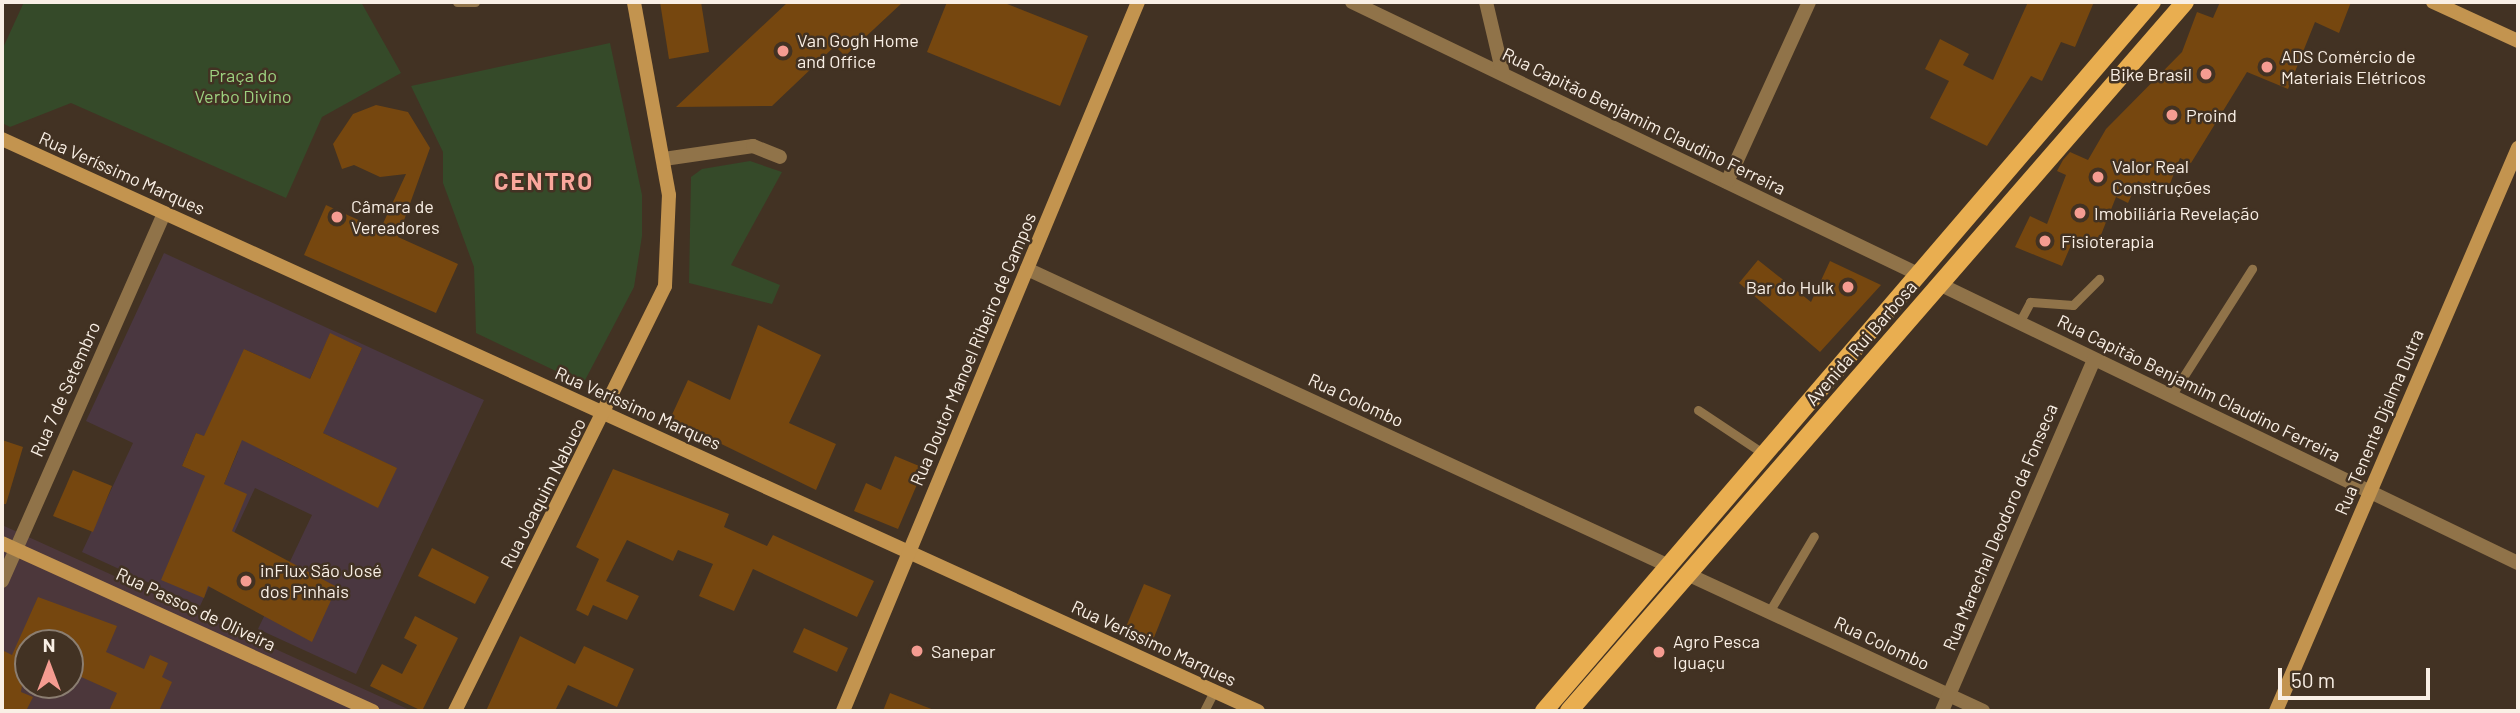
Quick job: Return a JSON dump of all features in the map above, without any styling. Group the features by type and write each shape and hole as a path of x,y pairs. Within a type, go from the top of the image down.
{"main road":[{"name":"Rua Joaquim Nabuco","path":"455,711 605,414 665,286 672,227 664,159 634,2"},
{"name":"Rua Doutor Manoel Ribeiro de Campos","path":"843,711 1138,2"},
{"name":"Avenida Rui Barbosa","path":"1544,711 2152,2"},
{"name":"Avenida Rui Barbosa","path":"1569,711 2185,2"},
{"path":"2433,2 2518,41"},
{"name":"Rua Veríssimo Marques","path":"2,139 1258,711"},
{"name":"Rua Tenente Djalma Dutra","path":"2276,711 2518,148"},
{"name":"Rua Passos de Oliveira","path":"2,543 16,547 373,711"}],"street":[{"name":"Rua Capitão Benjamim Claudino Ferreira","path":"1352,2 1918,274"},
{"path":"1486,2 1503,74"},
{"path":"1727,182 1809,2"},
{"path":"664,159 753,146 780,157"},
{"name":"Rua 7 de Setembro","path":"2,581 164,213"},
{"name":"Rua Colombo","path":"1027,269 1669,566"},
{"name":"Rua Capitão Benjamim Claudino Ferreira","path":"1939,284 2518,563"},
{"name":"Rua Marechal Deodoro da Fonseca","path":"1942,711 2094,359"},
{"name":"Rua Colombo","path":"1687,574 1983,711"}],"lane":[{"path":"457,2 475,2"},
{"path":"2171,396 2252,269"},
{"path":"2019,323 2030,302 2073,305 2099,279"},
{"path":"1698,410 1764,454"},
{"path":"1769,612 1814,536"},
{"path":"1204,711 1214,691"}],"shaded area":[{"path":"164,253 484,400 356,674 258,629 312,515 255,488 200,606 82,552 133,443 86,421","holes":["330,334 362,348 328,421 297,407","244,349 303,376 269,452","296,420 396,468 378,507 277,458","196,433 238,451 224,484 182,466"]},
{"path":"2,525 412,711 2,711"}],"green space":[{"name":"Praça do Verbo Divino","path":"24,2 361,2 401,73 322,117 286,198 71,103 10,127 2,123 2,50"},
{"path":"610,43 642,195 642,236 634,287 583,384 476,333 474,267 443,183 443,152 411,86"},
{"path":"750,161 782,172 731,265 780,285 772,304 689,283 691,177 702,169"}],"building":[{"path":"660,2 701,2 709,52 669,59"},
{"name":"Van Gogh Home and Office","path":"788,2 903,2 845,56 835,46 772,106 676,107"},
{"path":"947,2 1002,2 1088,36 1060,106 927,52"},
{"path":"2028,2 2094,2 2075,47 2061,42 2042,81 2031,76 1987,146 1930,118 1949,81 1925,69 1940,39 1969,54 1963,65 1993,80"},
{"path":"2220,2 2351,2 2339,33 2315,22 2288,89 2247,72 2191,163 2180,158 2166,194 2138,181 2128,203 2116,197 2097,245 2075,236 2062,266 2015,247 2030,216 2047,224 2066,175 2057,171 2063,160 2070,152 2088,160 2106,129 2182,52 2197,12 2213,18"},
{"name":"Câmara de Vereadores","path":"376,105 408,112 430,148 398,237 458,264 436,313 304,255 326,205 380,230 406,174 380,177 354,165 342,169 333,144 353,114"},
{"path":"1758,260 1811,302 1830,261 1881,285 1820,352 1739,283"},
{"path":"758,325 821,355 789,423 836,444 816,490 670,419 688,380 730,400"},
{"path":"330,333 362,348 323,433 397,468 378,508 242,440 224,484 247,494 232,531 337,587 312,642 208,586 204,598 161,580 205,476 182,466 196,433 204,436 244,349 310,379"},
{"path":"2,440 23,447 6,504 2,504"},
{"path":"895,456 924,468 898,529 854,511 866,483 881,490"},
{"path":"613,469 729,514 724,527 767,546 773,535 874,581 857,617 753,569 734,611 699,596 713,564 678,550 673,561 627,540 606,581 639,596 627,620 593,605 588,616 576,610 599,559 576,547"},
{"path":"73,470 112,486 93,532 53,516"},
{"path":"432,548 489,577 475,604 418,576"},
{"path":"1144,584 1171,595 1151,645 1123,634"},
{"path":"38,597 117,626 106,652 144,669 150,655 168,663 162,677 172,682 159,711 109,711 117,693 84,678 84,629 24,629"},
{"path":"415,616 458,638 422,711 370,686 382,664 402,674 417,645 404,638"},
{"path":"804,628 848,648 837,672 793,652"},
{"path":"520,636 575,664 584,646 634,669 617,707 568,685 555,711 486,711"},
{"path":"2,650 12,655 14,651 14,699 32,699 26,711 2,711"},
{"path":"890,693 934,710 934,711 883,711"}],"place":[{"name":"Van Gogh Home and Office","path":"783,51"},
{"name":"ADS Comércio de Materiais Elétricos","path":"2267,67"},
{"name":"Bike Brasil","path":"2206,74"},
{"name":"Proind","path":"2172,115"},
{"name":"Valor Real Construções","path":"2098,177"},
{"name":"Imobiliária Revelação","path":"2080,213"},
{"name":"Câmara de Vereadores","path":"337,217"},
{"name":"Fisioterapia","path":"2045,241"},
{"name":"Bar do Hulk","path":"1848,287"},
{"name":"inFlux São José dos Pinhais","path":"246,581"},
{"name":"Sanepar","path":"917,651"},
{"name":"Agro Pesca Iguaçu","path":"1659,652"}],"district":[{"name":"CENTRO","path":"544,181"}]}
